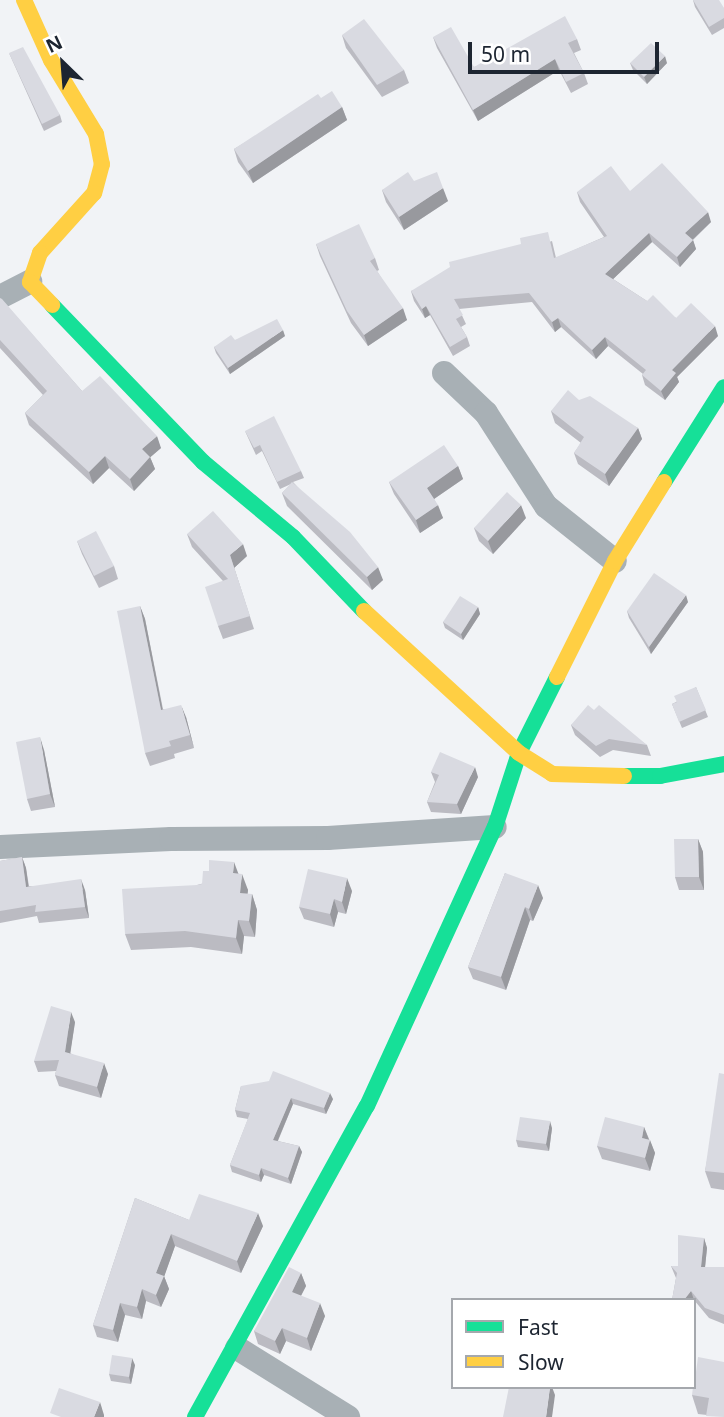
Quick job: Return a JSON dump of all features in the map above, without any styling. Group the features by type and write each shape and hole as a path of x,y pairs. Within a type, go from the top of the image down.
{"street":[{"path":"0,298 30,282 40,253 94,193 102,164 96,134 51,60 24,0"},
{"path":"30,282 203,462 293,537 388,635 519,753 552,774 569,777 660,776 724,764"},
{"path":"444,373 486,413 547,506 615,561"},
{"path":"195,1417 237,1348 367,1106 495,827 519,753 615,561 724,387"},
{"path":"0,847 171,839 328,838 495,827"},
{"path":"237,1348 348,1417"}],"building":[{"path":"693,0 719,0 724,8 724,18 709,27"},
{"path":"565,16 577,39 568,43 584,73 566,82 555,59 473,110 433,37 451,27 474,67"},
{"path":"364,19 404,70 377,85 342,35"},
{"path":"651,43 665,56 644,77 630,63"},
{"path":"23,47 60,115 42,124 9,53"},
{"path":"332,91 342,107 248,171 234,149 318,94 321,98"},
{"path":"662,163 708,212 685,233 693,240 677,257 649,233 605,274 647,301 653,295 676,318 691,303 715,326 672,370 676,373 661,391 642,375 646,370 605,337 592,350 558,318 552,322 529,293 454,299 463,315 456,319 467,337 450,347 426,306 422,309 411,291 450,267 449,262 521,244 520,238 548,232 554,258 607,236 577,192 611,166 630,191"},
{"path":"408,172 414,181 437,172 443,188 399,217 382,190"},
{"path":"359,224 375,258 370,261 403,308 364,335 347,311 316,244"},
{"path":"0,298 82,391 100,376 157,436 142,449 150,457 130,479 105,456 89,472 25,413 47,391 0,340"},
{"path":"277,319 283,330 228,368 214,347 231,335 235,340"},
{"path":"568,390 579,400 590,396 638,428 605,474 574,453 584,437 551,411"},
{"path":"274,416 301,471 277,482 260,445 254,448 245,431"},
{"path":"444,445 458,466 427,488 438,505 416,520 389,482"},
{"path":"292,482 350,532 378,567 367,577 282,493"},
{"path":"507,492 521,505 488,541 474,528"},
{"path":"213,511 243,544 230,555 250,616 218,626 205,587 228,579 187,534"},
{"path":"96,531 114,566 94,576 77,541"},
{"path":"654,573 686,595 649,647 627,611"},
{"path":"460,596 478,607 461,634 443,622"},
{"path":"140,606 161,710 181,705 190,735 169,741 171,746 145,753 117,611"},
{"path":"696,687 706,710 679,722 672,704 677,702 674,696"},
{"path":"588,705 594,710 599,705 647,745 609,739 596,746 571,725"},
{"path":"40,737 50,794 27,799 16,742"},
{"path":"440,752 475,767 457,804 427,802 439,775 431,772"},
{"path":"674,839 698,839 699,877 675,877"},
{"path":"22,857 26,887 81,879 85,907 35,912 36,905 0,911 0,861"},
{"path":"209,860 234,862 233,873 242,874 240,893 252,894 249,921 238,920 236,938 185,931 125,934 122,889 202,884 203,871 209,871"},
{"path":"308,869 347,878 342,902 334,899 330,914 299,907"},
{"path":"505,873 538,885 529,909 525,907 501,977 468,967"},
{"path":"51,1006 71,1012 65,1052 104,1063 97,1087 55,1075 59,1060 34,1061"},
{"path":"273,1071 330,1093 324,1108 291,1098 273,1140 299,1146 288,1178 261,1168 259,1175 230,1165 250,1113 235,1110 241,1086 269,1081"},
{"path":"719,1073 724,1074 724,1173 705,1171"},
{"path":"520,1117 550,1121 546,1144 516,1140"},
{"path":"605,1117 644,1127 642,1138 650,1140 645,1158 597,1146"},
{"path":"199,1194 258,1213 237,1261 171,1234 156,1273 164,1276 156,1295 142,1289 137,1307 120,1303 113,1330 93,1325 135,1198 189,1220"},
{"path":"678,1235 704,1238 701,1267 724,1267 724,1315 705,1308 691,1291 686,1298 672,1298 677,1273 671,1266 678,1266"},
{"path":"289,1267 301,1273 292,1292 320,1303 307,1338 282,1328 275,1341 254,1331"},
{"path":"112,1355 132,1358 129,1377 109,1374"},
{"path":"698,1357 724,1362 724,1417 706,1416 709,1398 692,1395 693,1389 696,1389"},
{"path":"59,1388 100,1402 94,1417 61,1417 50,1413"},
{"path":"509,1389 550,1389 546,1417 503,1417"}],"traffic: fast":[{"path":"52,305 203,462 293,537 364,611"},
{"path":"664,482 724,387"},
{"path":"195,1417 367,1106 495,827 519,753 557,677"},
{"path":"624,776 660,776 724,764"}],"traffic: slow":[{"path":"24,0 51,60 96,134 102,164 94,193 40,253 30,282 52,305"},
{"path":"557,677 615,561 664,482"},
{"path":"364,611 519,753 552,774 624,776"}]}
